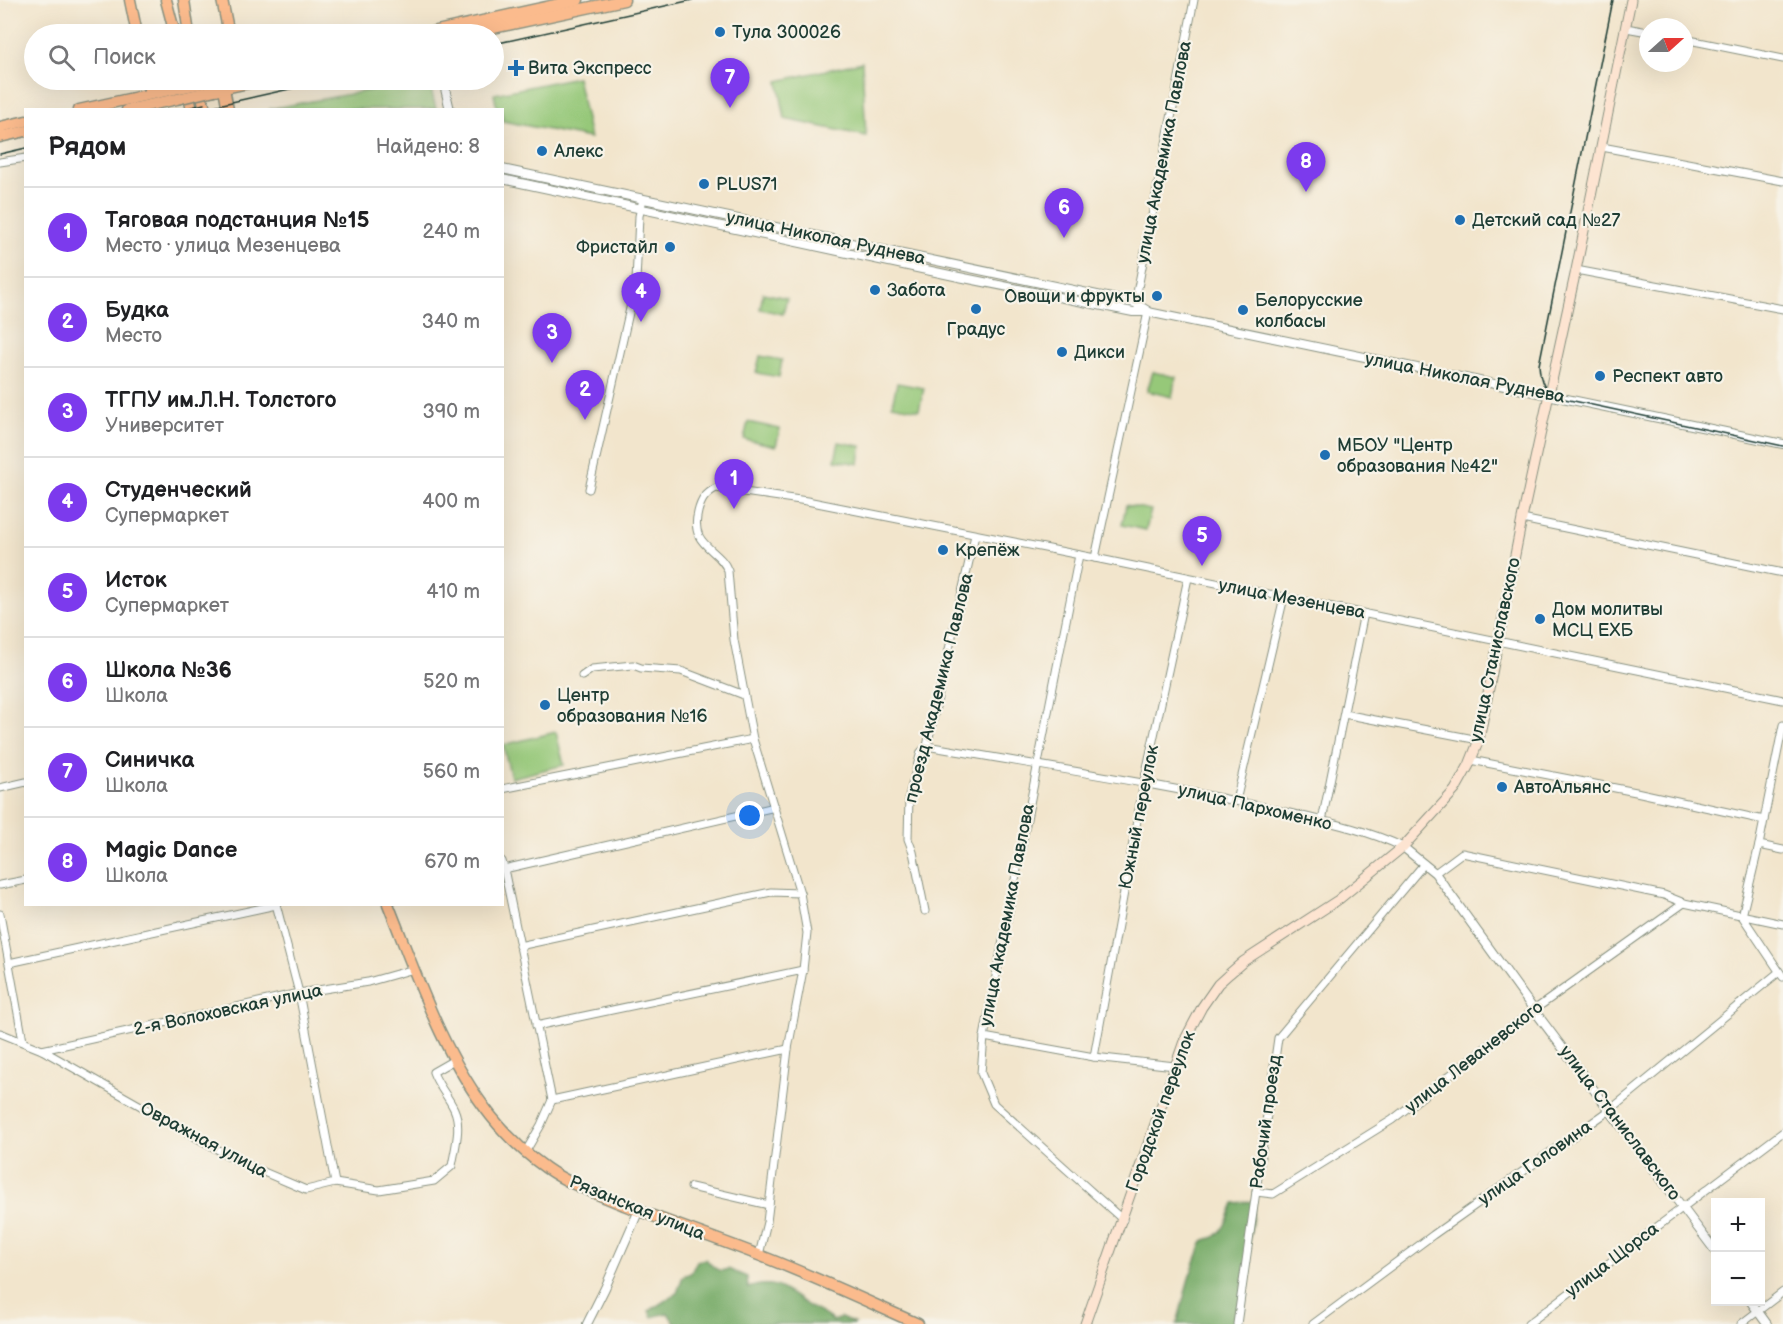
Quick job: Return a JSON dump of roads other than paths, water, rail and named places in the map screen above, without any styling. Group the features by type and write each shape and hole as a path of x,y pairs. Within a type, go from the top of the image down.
{"main road":[{"path":"130,0 135,24"},
{"path":"165,0 172,24"},
{"path":"222,0 226,24"},
{"path":"473,24 578,0"},
{"path":"504,26 624,0"},
{"name":"улица Станиславского","path":"1403,847 1455,790 1479,740 1522,519 1632,0"},
{"path":"184,3 187,24"},
{"path":"149,90 150,94"},
{"path":"187,90 192,108"},
{"path":"201,90 205,108"},
{"path":"135,108 201,90"},
{"path":"219,90 227,108"},
{"path":"88,108 150,94 173,99"},
{"path":"0,127 24,121"},
{"path":"0,137 24,131"},
{"name":"Городской переулок","path":"1085,1324 1184,1041 1202,1007 1224,979 1244,961 1338,900 1403,847"},
{"name":"Рязанская улица","path":"389,906 454,1060 491,1116 545,1168 565,1180 759,1255 918,1324"}],"street":[{"name":"улица Академика Павлова","path":"1135,303 1194,0"},
{"path":"1626,27 1639,30"},
{"path":"1693,41 1783,59"},
{"path":"445,90 450,108"},
{"path":"1602,147 1783,180"},
{"path":"0,162 24,158"},
{"name":"улица Николая Руднева","path":"504,169 1135,303 1148,312"},
{"name":"улица Николая Руднева","path":"504,179 959,277 1133,312 1148,312 1783,444"},
{"path":"589,489 636,282 643,199"},
{"path":"1576,270 1783,309"},
{"path":"1095,558 1148,312"},
{"name":"улица Мезенцева","path":"744,695 734,640 728,571 725,564 708,549 699,537 696,519 700,501 707,492 716,488 807,501 1095,558 1783,700"},
{"path":"1522,519 1783,573"},
{"name":"проезд Академика Павлова","path":"925,911 914,852 908,839 909,796 921,752 927,746 975,535"},
{"name":"улица Академика Павлова","path":"1079,555 984,1037 981,1073 994,1104 1123,1220"},
{"name":"Южный переулок","path":"1094,1057 1144,782 1188,578"},
{"path":"1236,801 1284,597"},
{"path":"1322,821 1364,613"},
{"path":"582,676 592,669 633,665 641,668 681,671 744,695 753,739 800,892 807,933 803,970 788,1049 767,1222 759,1255"},
{"path":"1344,714 1479,740"},
{"path":"1781,974 1742,916 1783,724"},
{"path":"504,789 753,739"},
{"name":"улица Пархоменко","path":"927,746 1144,782 1236,801 1380,836 1403,847"},
{"path":"1471,760 1764,820"},
{"path":"0,788 24,782"},
{"path":"504,869 775,807"},
{"path":"1759,845 1783,850"},
{"name":"улица Станиславского","path":"1403,847 1435,873 1534,1010 1711,1245"},
{"path":"1435,873 1462,853 1664,895 1684,903 1783,924"},
{"name":"Рабочий проезд","path":"1237,1324 1278,1038 1424,864"},
{"path":"504,874 552,1100 542,1125 526,1151"},
{"path":"0,885 24,880"},
{"path":"519,946 771,892 800,892"},
{"name":"улица Леваневского","path":"1257,1192 1273,1194 1392,1119 1534,1010 1684,903"},
{"path":"9,963 271,906"},
{"path":"276,906 299,993 335,1183"},
{"path":"0,914 23,1041"},
{"name":"2-я Волоховская улица","path":"42,1050 299,993 368,982 414,969"},
{"path":"536,1026 803,970"},
{"name":"улица Головина","path":"1313,1324 1433,1235 1610,1110 1781,974"},
{"name":"Овражная улица","path":"0,1033 42,1050 238,1161 306,1190 335,1183 379,1190 434,1181 452,1166 458,1129 455,1111 433,1071 454,1060"},
{"path":"984,1037 1094,1057 1175,1066"},
{"path":"552,1100 788,1049"},
{"name":"улица Щорса","path":"1528,1324 1783,1132"},
{"path":"691,1187 769,1205"},
{"path":"587,1324 639,1210"},
{"path":"1741,1324 1783,1292"},
{"path":"1754,1306 1767,1324"}],"tram line":[{"path":"504,42 692,0"},
{"path":"1613,0 1539,365 1540,376 1547,390 1560,398 1783,446"},
{"path":"205,108 285,90"},
{"path":"188,108 204,104"},
{"path":"0,154 24,148"}],"place":[{"name":"Тула 300026","path":"720,32"},
{"name":"Вита Экспресс","path":"516,68"},
{"name":"Синичка","path":"730,108"},
{"name":"Алекс","path":"542,151"},
{"name":"PLUS71","path":"704,184"},
{"name":"Magic Dance","path":"1306,192"},
{"name":"Детский сад №27","path":"1460,220"},
{"name":"Школа №36","path":"1064,238"},
{"name":"Фристайл","path":"670,247"},
{"name":"Забота","path":"875,290"},
{"name":"Овощи и фрукты","path":"1157,296"},
{"name":"Градус","path":"976,309"},
{"name":"Белорусские колбасы","path":"1243,310"},
{"name":"Студенческий","path":"641,322"},
{"name":"Дикси","path":"1062,352"},
{"name":"ТГПУ им.Л.Н. Толстого","path":"552,363"},
{"name":"Респект авто","path":"1600,376"},
{"name":"Будка","path":"585,420"},
{"name":"МБОУ \"Центр образования №42\"","path":"1325,455"},
{"name":"Тяговая подстанция №15","path":"734,509"},
{"name":"Крепёж","path":"943,550"},
{"name":"Исток","path":"1202,566"},
{"name":"Дом молитвы МСЦ ЕХБ","path":"1540,619"},
{"name":"Центр образования №16","path":"545,705"},
{"name":"АвтоАльянс","path":"1502,787"}]}
